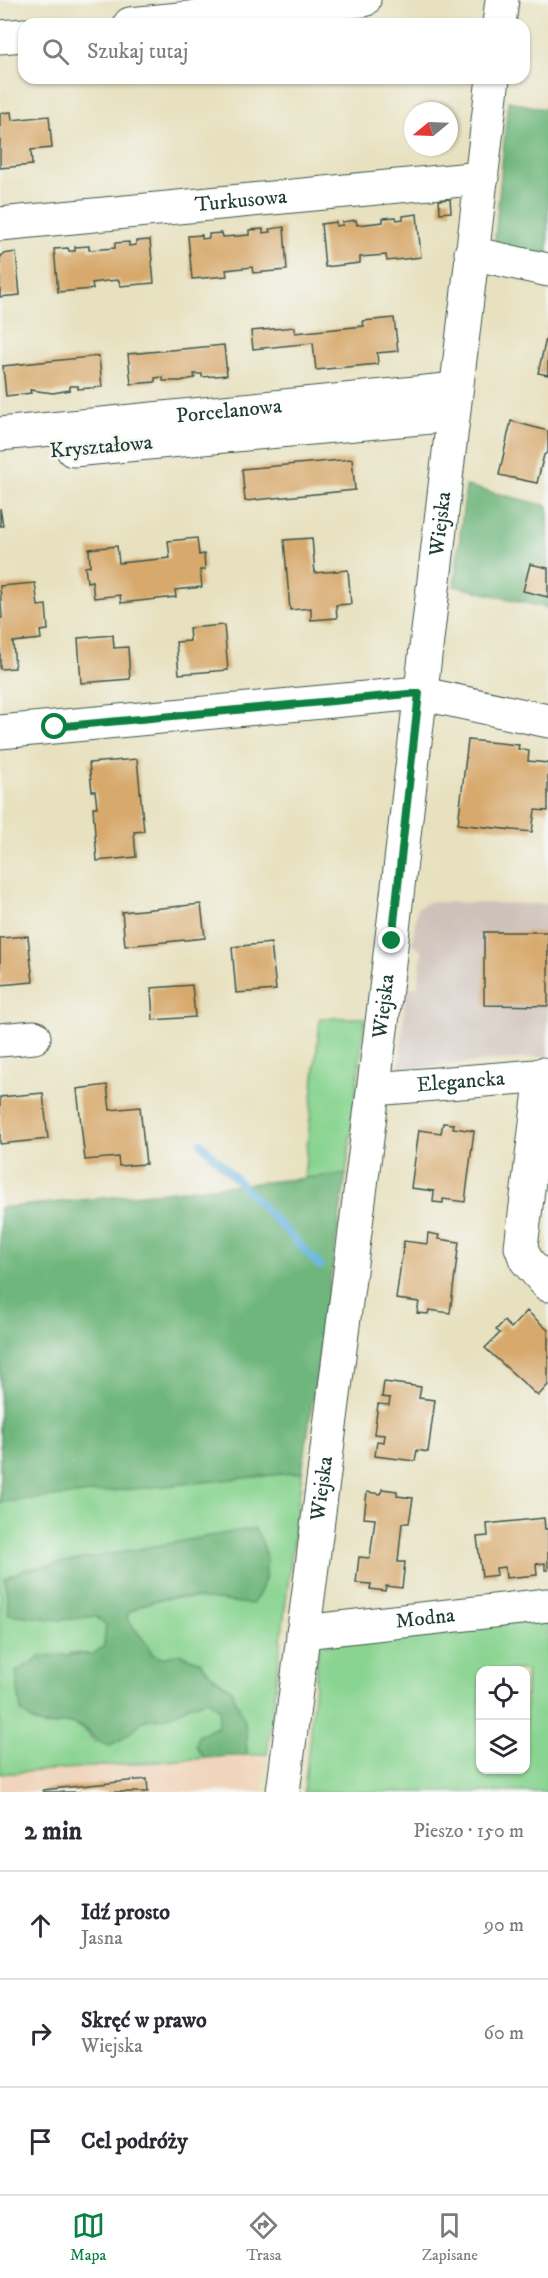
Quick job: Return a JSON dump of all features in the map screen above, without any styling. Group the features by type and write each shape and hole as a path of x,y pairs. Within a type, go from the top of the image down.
{"street":[{"path":"188,18 364,0"},
{"path":"500,18 502,0"},
{"path":"0,37 18,36"},
{"name":"Wiejska","path":"283,1792 374,1089 492,84"},
{"name":"Turkusowa","path":"0,224 482,178"},
{"path":"471,253 548,270"},
{"name":"Porcelanowa","path":"0,434 455,402"},
{"name":"Kryształowa","path":"0,457 455,402"},
{"path":"0,732 419,693 548,721"},
{"path":"0,1040 34,1037"},
{"path":"545,1075 521,1247 526,1260 548,1285"},
{"name":"Elegancka","path":"374,1089 545,1075"},
{"name":"Modna","path":"303,1632 548,1605"}],"shaded area":[{"path":"429,902 548,904 548,1056 399,1069 406,990 418,986 422,951 412,944 417,908"},
{"path":"267,1754 262,1792 0,1792 0,1774"}],"green space":[{"path":"508,101 548,110 548,261 494,249"},
{"path":"466,486 548,506 548,608 454,586"},
{"path":"320,1018 365,1018 346,1174 304,1178"},
{"path":"346,1174 302,1472 0,1502 0,1208"},
{"path":"302,1472 267,1754 247,1755 246,1735 231,1689 213,1677 200,1662 181,1654 161,1658 152,1654 127,1619 128,1613 152,1601 194,1598 235,1602 266,1580 46,1618 60,1620 96,1616 106,1625 104,1646 93,1654 70,1653 44,1727 73,1724 83,1729 95,1742 120,1740 144,1720 167,1717 193,1704 208,1700 220,1709 218,1727 208,1731 196,1745 204,1758 0,1774 0,1502"},
{"path":"254,1528 263,1546 266,1566 262,1586 252,1604 172,1598 141,1605 128,1613 127,1619 144,1639 152,1654 161,1658 180,1654 200,1662 213,1677 231,1689 245,1722 247,1755 204,1758 196,1745 198,1736 218,1727 220,1709 208,1700 193,1704 167,1717 144,1720 120,1740 108,1746 77,1725 69,1723 42,1725 21,1711 16,1672 42,1656 93,1654 104,1646 106,1626 96,1616 60,1620 9,1614 5,1578 23,1570"},
{"path":"548,1619 548,1792 304,1792 319,1645"}],"building":[{"path":"11,112 12,120 49,116 52,148 31,150 32,165 0,168 0,113"},
{"path":"450,199 451,212 440,213 439,200"},
{"path":"417,214 421,257 387,261 386,255 360,257 360,263 325,267 321,224 336,222 336,226 343,225 342,222 356,220 357,225 383,222 383,218 403,219 403,216"},
{"path":"284,227 287,270 253,273 252,267 226,270 227,276 192,279 188,236 202,235 202,239 209,238 209,234 222,233 223,237 249,235 249,230 263,229 263,233 270,232 269,229"},
{"path":"150,240 154,283 120,286 119,280 107,281 92,283 93,289 58,292 54,249 68,248 69,251 75,251 75,247 89,246 89,250 115,248 115,243 129,242 129,246 136,245 136,241"},
{"path":"16,252 20,295 0,297 0,258 3,254"},
{"path":"394,318 398,351 377,353 378,364 316,370 313,343 253,349 251,331 295,327 295,333 364,326 363,321"},
{"path":"548,330 548,375 538,373"},
{"path":"224,345 227,375 202,377 202,374 194,374 195,378 180,381 163,381 163,377 155,378 155,382 131,384 128,354"},
{"path":"99,356 102,387 78,389 78,386 70,386 70,390 53,393 30,390 31,393 6,396 3,366"},
{"path":"511,421 548,431 548,452 544,455 537,483 499,475"},
{"path":"352,459 355,490 245,501 242,469"},
{"path":"0,508 3,526 0,526"},
{"path":"197,538 199,555 204,554 205,570 200,570 202,587 175,590 176,597 121,603 120,595 94,598 92,581 87,582 85,567 90,566 89,549 117,546 119,563 170,558 168,541"},
{"path":"312,538 315,573 348,570 351,604 336,605 337,618 311,620 311,608 290,610 284,540"},
{"path":"530,564 548,568 548,597 523,591"},
{"path":"35,583 38,606 46,605 48,630 40,631 41,639 13,642 15,668 0,669 0,618 2,618 0,586"},
{"path":"224,625 228,670 179,674 176,642 190,641 189,628"},
{"path":"113,635 114,648 128,647 130,679 81,683 78,638"},
{"path":"468,740 519,745 518,749 529,751 528,761 548,763 548,811 535,810 532,832 458,824"},
{"path":"137,759 144,831 134,832 136,857 97,861 93,807 97,807 95,791 92,791 89,763"},
{"path":"201,904 205,938 125,946 122,912"},
{"path":"484,932 548,932 548,1006 484,1005"},
{"path":"28,936 33,982 0,985 0,938"},
{"path":"271,943 276,990 236,993 232,947"},
{"path":"192,985 195,1017 153,1020 151,988"},
{"path":"107,1085 110,1110 140,1107 146,1164 119,1166 118,1157 85,1160 77,1089"},
{"path":"43,1093 48,1139 0,1144 0,1097"},
{"path":"443,1123 454,1124 453,1128 474,1131 465,1202 443,1199 443,1203 433,1202 434,1191 411,1188 419,1130 441,1133"},
{"path":"428,1233 439,1235 438,1239 459,1242 450,1313 429,1310 428,1314 417,1313 419,1302 396,1299 404,1241 427,1244"},
{"path":"527,1311 548,1330 548,1385 538,1396 485,1348 500,1333 496,1330 504,1321 511,1328"},
{"path":"384,1382 421,1387 419,1398 435,1400 428,1452 417,1450 415,1461 375,1456 377,1441 384,1442 385,1435 374,1434 378,1404 389,1405 390,1398 382,1397"},
{"path":"382,1489 397,1491 397,1496 413,1498 409,1523 402,1523 398,1562 405,1562 402,1588 386,1586 385,1591 370,1589 371,1584 356,1583 359,1557 370,1558 375,1519 364,1518 367,1492 381,1494"},
{"path":"544,1518 545,1529 548,1529 548,1570 545,1570 545,1563 536,1564 537,1575 506,1578 505,1567 496,1568 497,1575 482,1577 477,1537 488,1536 487,1524"},
{"path":"147,1779 148,1792 43,1792 43,1790"}],"waterway":[{"path":"201,1143 320,1266"}],"route":[{"path":"55,727 419,693 392,941"}]}
